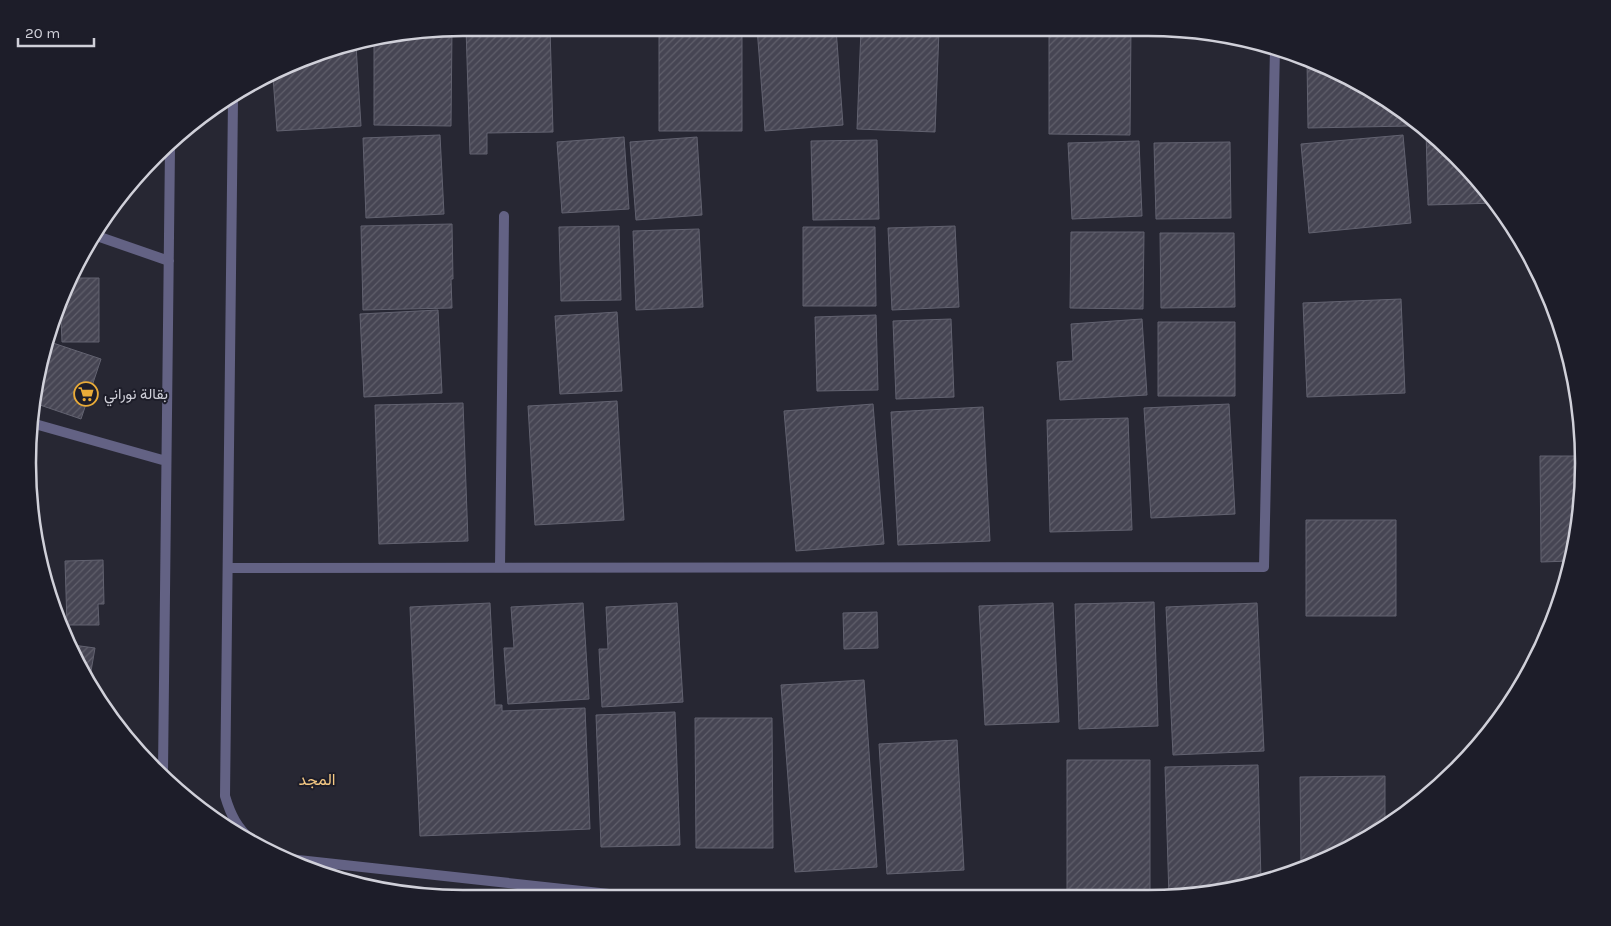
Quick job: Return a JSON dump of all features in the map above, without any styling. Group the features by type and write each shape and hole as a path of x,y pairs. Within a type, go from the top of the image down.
{"street":[{"path":"228,568 1264,567 1275,56"},
{"path":"233,104 226,796 231,815 239,826"},
{"path":"163,767 170,153"},
{"path":"500,568 504,216"},
{"path":"100,238 169,261"},
{"path":"38,425 166,461"},
{"path":"312,861 573,890"}],"building":[{"path":"452,36 451,126 374,125 374,46 407,40"},
{"path":"466,36 550,36 553,132 487,133 487,154 470,154"},
{"path":"659,36 742,36 742,131 659,131"},
{"path":"758,36 837,36 843,125 765,131"},
{"path":"861,36 939,36 935,132 857,129"},
{"path":"1049,36 1131,36 1130,135 1049,134"},
{"path":"356,50 361,126 277,131 273,80 326,59"},
{"path":"1307,68 1361,93 1410,126 1410,126 1308,128"},
{"path":"440,135 444,214 366,218 363,138"},
{"path":"1403,135 1411,223 1309,233 1301,144"},
{"path":"624,137 629,209 562,213 557,142"},
{"path":"697,137 702,215 636,220 630,142"},
{"path":"877,140 879,219 813,220 811,141"},
{"path":"1426,140 1450,161 1487,203 1428,205"},
{"path":"1139,141 1142,216 1072,219 1068,143"},
{"path":"1230,142 1231,218 1156,219 1154,143"},
{"path":"452,224 452,308 363,310 361,226"},
{"path":"619,226 621,300 561,301 559,227"},
{"path":"955,226 959,307 892,310 888,228"},
{"path":"803,227 875,227 876,306 803,306"},
{"path":"699,229 703,307 636,310 633,231"},
{"path":"1071,232 1144,232 1143,309 1070,308"},
{"path":"1160,233 1234,233 1235,307 1161,308"},
{"path":"78,278 99,278 99,342 62,342 61,321"},
{"path":"1401,299 1405,393 1307,397 1303,303"},
{"path":"438,310 442,393 364,397 360,314"},
{"path":"617,312 622,391 560,394 555,316"},
{"path":"876,315 878,390 817,391 815,317"},
{"path":"951,319 954,397 896,399 893,321"},
{"path":"1142,319 1147,395 1060,400 1057,362 1073,361 1071,324"},
{"path":"1158,322 1235,322 1235,396 1158,396"},
{"path":"54,343 101,359 81,419 40,405 44,380"},
{"path":"617,401 624,520 535,525 528,406"},
{"path":"463,403 468,541 379,544 375,405"},
{"path":"873,404 884,544 796,551 784,411"},
{"path":"1229,404 1235,514 1151,518 1144,408"},
{"path":"983,407 990,541 898,545 891,412"},
{"path":"1128,418 1132,530 1050,532 1047,420"},
{"path":"1540,456 1575,456 1571,519 1563,561 1541,562"},
{"path":"1306,520 1396,520 1396,616 1306,616"},
{"path":"103,560 104,604 98,604 99,625 69,625 65,561"},
{"path":"1154,602 1158,726 1079,729 1075,604"},
{"path":"490,603 495,705 502,705 502,711 585,708 590,829 420,836 410,607"},
{"path":"583,603 589,699 508,704 504,648 514,648 511,607"},
{"path":"677,603 683,702 602,707 599,649 608,649 606,607"},
{"path":"1053,603 1059,722 985,725 979,606"},
{"path":"1257,603 1264,751 1173,755 1166,607"},
{"path":"877,612 878,648 844,649 843,613"},
{"path":"77,646 95,648 91,672"},
{"path":"864,680 877,867 795,872 781,685"},
{"path":"675,712 680,845 601,847 596,715"},
{"path":"695,718 772,718 773,848 696,848"},
{"path":"957,740 964,870 887,874 879,744"},
{"path":"1067,760 1150,760 1150,890 1067,890"},
{"path":"1258,765 1261,874 1231,882 1169,889 1165,767"},
{"path":"1385,776 1385,818 1337,846 1301,861 1300,777"}],"place":[{"name":"بقالة نوراني","path":"86,394"}],"district":[{"name":"المجد","path":"317,779"}]}
